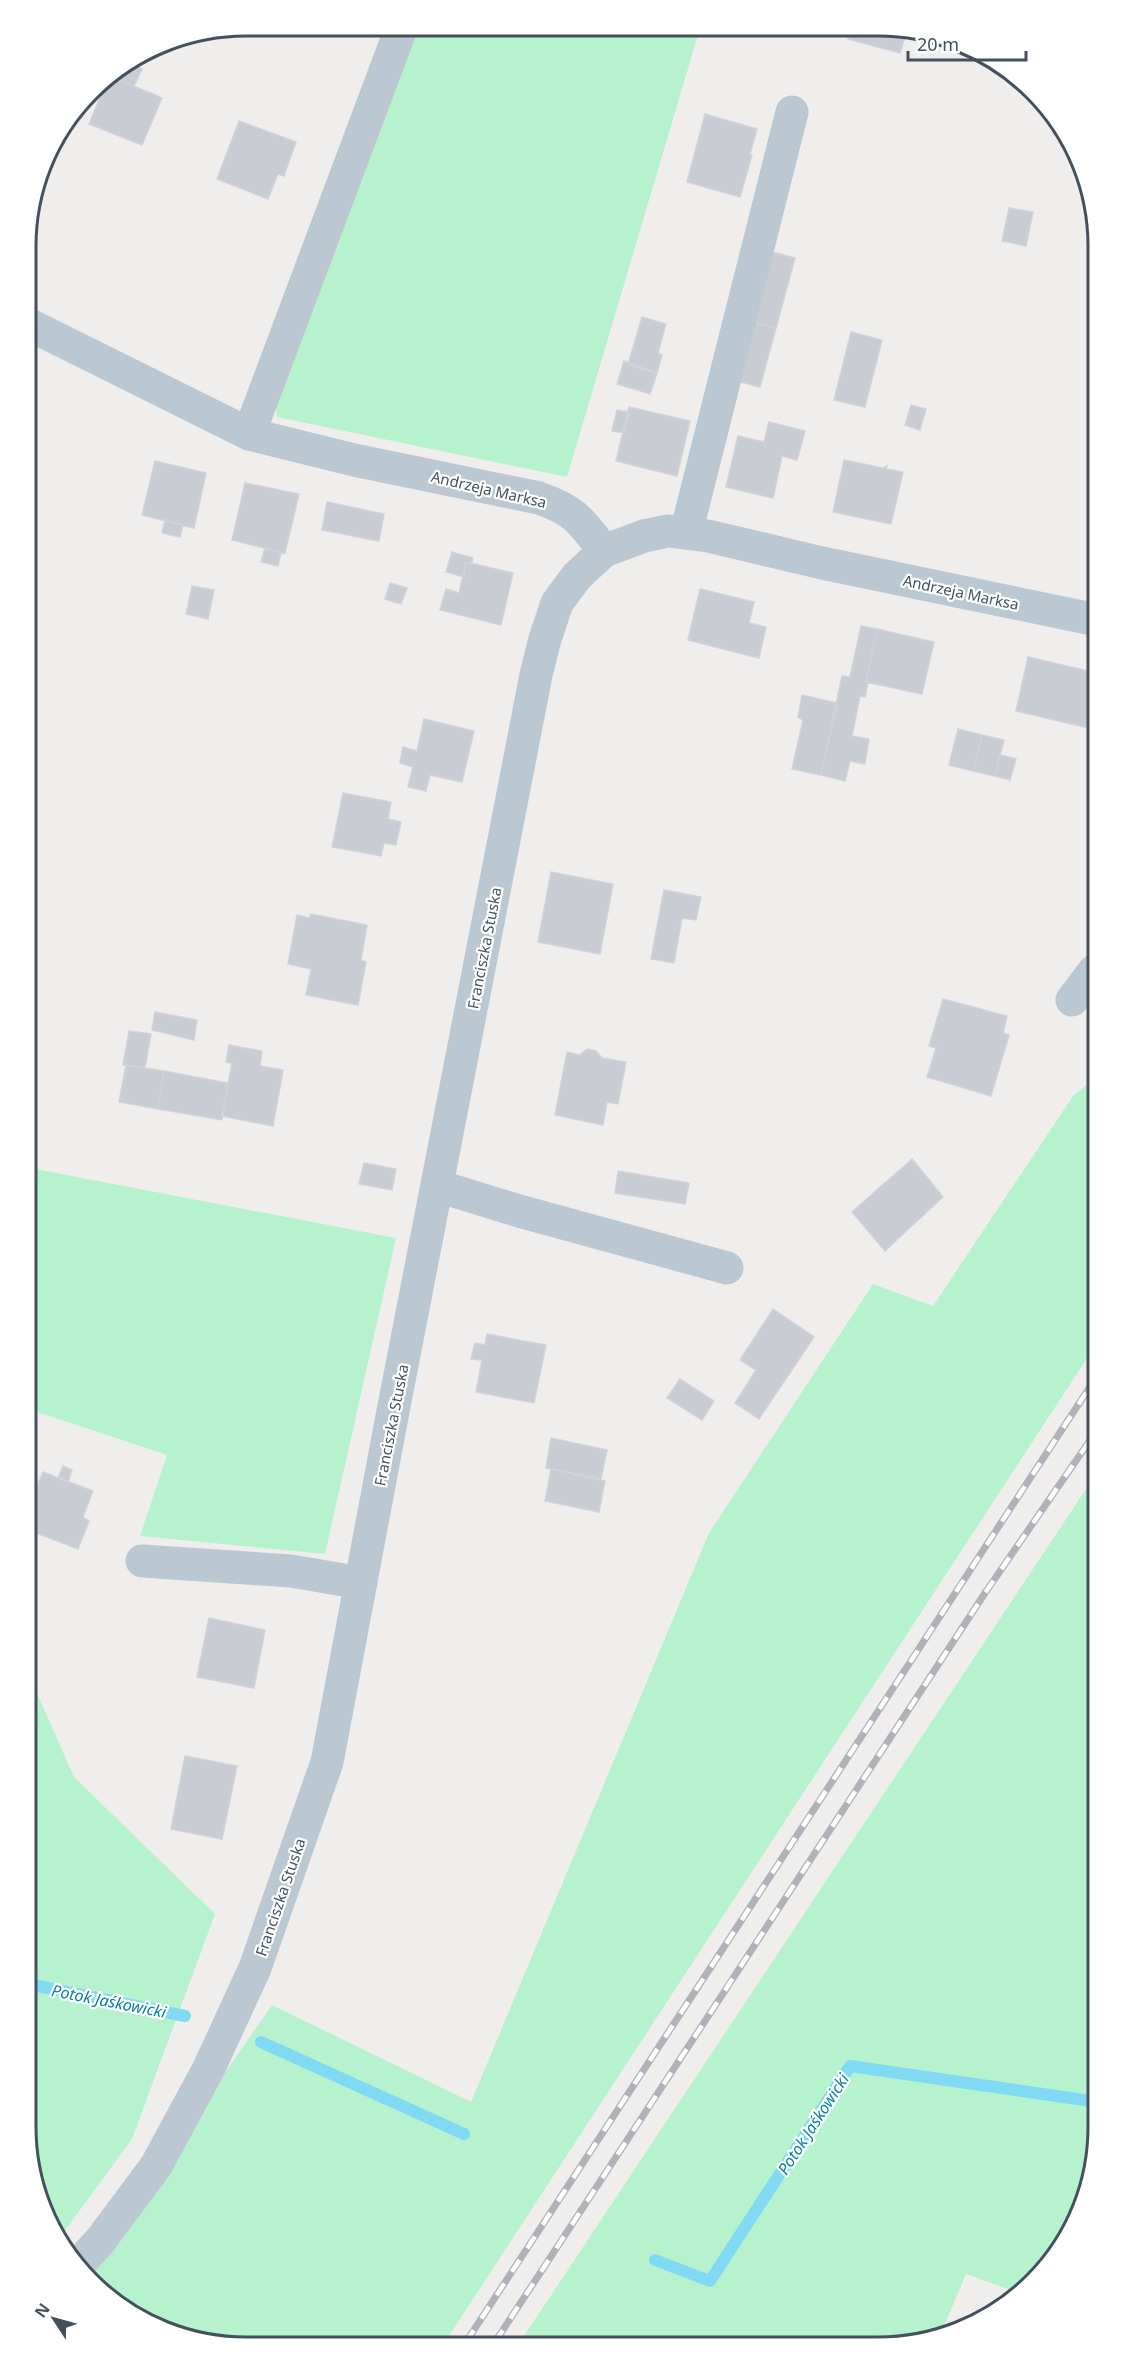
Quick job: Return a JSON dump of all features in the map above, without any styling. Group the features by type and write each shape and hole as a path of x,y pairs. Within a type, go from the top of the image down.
{"street":[{"path":"249,434 398,36"},
{"path":"686,533 792,112"},
{"name":"Andrzeja Marksa","path":"36,328 249,434 354,460 539,498 560,505 578,518 604,551 644,536 668,531 708,536 822,563 1088,618"},
{"name":"Franciszka Stuska","path":"83,2259 100,2241 156,2166 209,2068 255,1968 327,1762 545,639 557,603 577,576 604,551"},
{"path":"1072,1000 1088,979"},
{"path":"438,1186 519,1211 727,1268"},
{"path":"142,1561 291,1571 361,1582"}],"green space":[{"path":"409,36 698,36 567,477 277,417 274,391"},
{"path":"1088,1084 1088,1357 448,2337 233,2337 179,2326 141,2309 118,2294 90,2267 272,2005 471,2102 709,1533 873,1284 933,1306 1073,1096"},
{"path":"36,1169 396,1238 325,1554 140,1536 167,1455 36,1412"},
{"path":"1088,1486 1088,2140 1077,2194 1053,2243 1036,2265 1010,2290 966,2274 944,2326 919,2333 891,2337 523,2337"},
{"path":"36,1691 74,1777 215,1914 132,2139 64,2232 43,2181 36,2140"}],"building":[{"path":"849,36 905,38 900,53 848,39"},
{"path":"137,67 142,69 134,86 118,79"},
{"path":"117,80 162,98 142,145 89,124 101,95"},
{"path":"705,114 757,129 740,197 687,182"},
{"path":"239,121 296,142 284,176 278,174 268,199 217,179"},
{"path":"1009,208 1033,212 1026,246 1002,241"},
{"path":"772,252 795,258 776,328 753,322"},
{"path":"642,317 666,324 658,353 662,355 657,373 628,365"},
{"path":"753,322 776,328 760,387 737,381"},
{"path":"851,332 882,340 865,407 834,400"},
{"path":"624,361 657,373 650,394 617,384"},
{"path":"911,405 926,409 920,430 905,425"},
{"path":"629,407 690,421 677,476 616,461"},
{"path":"617,410 629,412 624,433 612,431"},
{"path":"769,422 805,431 797,460 782,456 773,498 726,487 738,436 764,442"},
{"path":"844,460 883,468 887,466 886,469 903,472 891,524 833,512"},
{"path":"155,461 206,473 194,528 142,515"},
{"path":"245,483 299,494 285,553 232,540"},
{"path":"327,502 384,514 379,541 322,530"},
{"path":"165,520 183,525 180,537 162,533"},
{"path":"265,548 281,552 278,566 261,562"},
{"path":"452,552 473,558 471,564 466,562 464,577 446,572"},
{"path":"466,562 513,573 501,625 440,610 446,589 459,593"},
{"path":"390,583 407,588 401,604 385,599"},
{"path":"192,586 214,590 208,619 186,614"},
{"path":"700,589 754,602 749,623 766,627 759,658 688,640"},
{"path":"861,626 877,629 865,697 860,696 852,736 869,739 865,764 850,761 845,781 821,775 842,676 850,677"},
{"path":"877,629 934,642 922,694 866,682"},
{"path":"1028,657 1088,671 1088,728 1016,711"},
{"path":"802,695 837,703 821,775 792,769 803,720 798,717"},
{"path":"424,719 474,731 462,782 430,775 426,791 408,787 413,767 400,763 403,747 417,751"},
{"path":"958,729 982,735 973,771 949,765"},
{"path":"982,735 1004,740 995,776 973,771"},
{"path":"1000,755 1016,759 1010,780 995,776"},
{"path":"343,793 391,802 388,819 401,822 396,845 384,843 381,856 332,847"},
{"path":"551,872 613,884 600,954 538,942"},
{"path":"664,890 701,897 696,920 682,918 674,963 651,959"},
{"path":"311,914 367,925 361,960 366,962 358,1005 306,995 311,969 288,964 297,915 309,918"},
{"path":"943,999 1007,1016 1003,1033 1009,1035 991,1096 927,1077 936,1048 929,1046"},
{"path":"155,1012 197,1020 194,1040 152,1030"},
{"path":"129,1031 151,1034 145,1068 123,1065"},
{"path":"229,1045 262,1051 260,1066 283,1070 273,1126 222,1116 232,1063 226,1062"},
{"path":"587,1049 596,1051 602,1058 626,1062 618,1104 607,1102 603,1125 555,1115 567,1052 580,1055"},
{"path":"126,1065 164,1071 158,1109 119,1102"},
{"path":"164,1071 228,1083 222,1120 158,1109"},
{"path":"912,1159 943,1197 885,1251 852,1212"},
{"path":"364,1163 396,1169 392,1190 359,1184"},
{"path":"618,1171 689,1183 685,1204 615,1193"},
{"path":"773,1309 814,1337 759,1419 735,1403 756,1370 740,1360"},
{"path":"487,1334 546,1345 534,1403 476,1392 482,1360 471,1359 475,1343 485,1345"},
{"path":"680,1379 714,1401 702,1420 667,1398"},
{"path":"551,1438 607,1450 601,1479 546,1468"},
{"path":"63,1466 72,1470 68,1482 58,1478"},
{"path":"551,1469 605,1481 599,1512 545,1501"},
{"path":"43,1472 93,1491 83,1517 89,1521 78,1549 36,1533 36,1489"},
{"path":"209,1618 265,1630 254,1688 197,1677"},
{"path":"185,1756 237,1766 222,1839 171,1829"}],"waterway":[{"name":"Potok Jaśkowicki","path":"36,1986 185,2016"},
{"path":"261,2042 464,2134"},
{"name":"Potok Jaśkowicki","path":"655,2260 710,2281 850,2066 1088,2101"}],"railway":[{"path":"469,2337 1088,1390"},
{"path":"498,2337 985,1593 1088,1443"}]}
